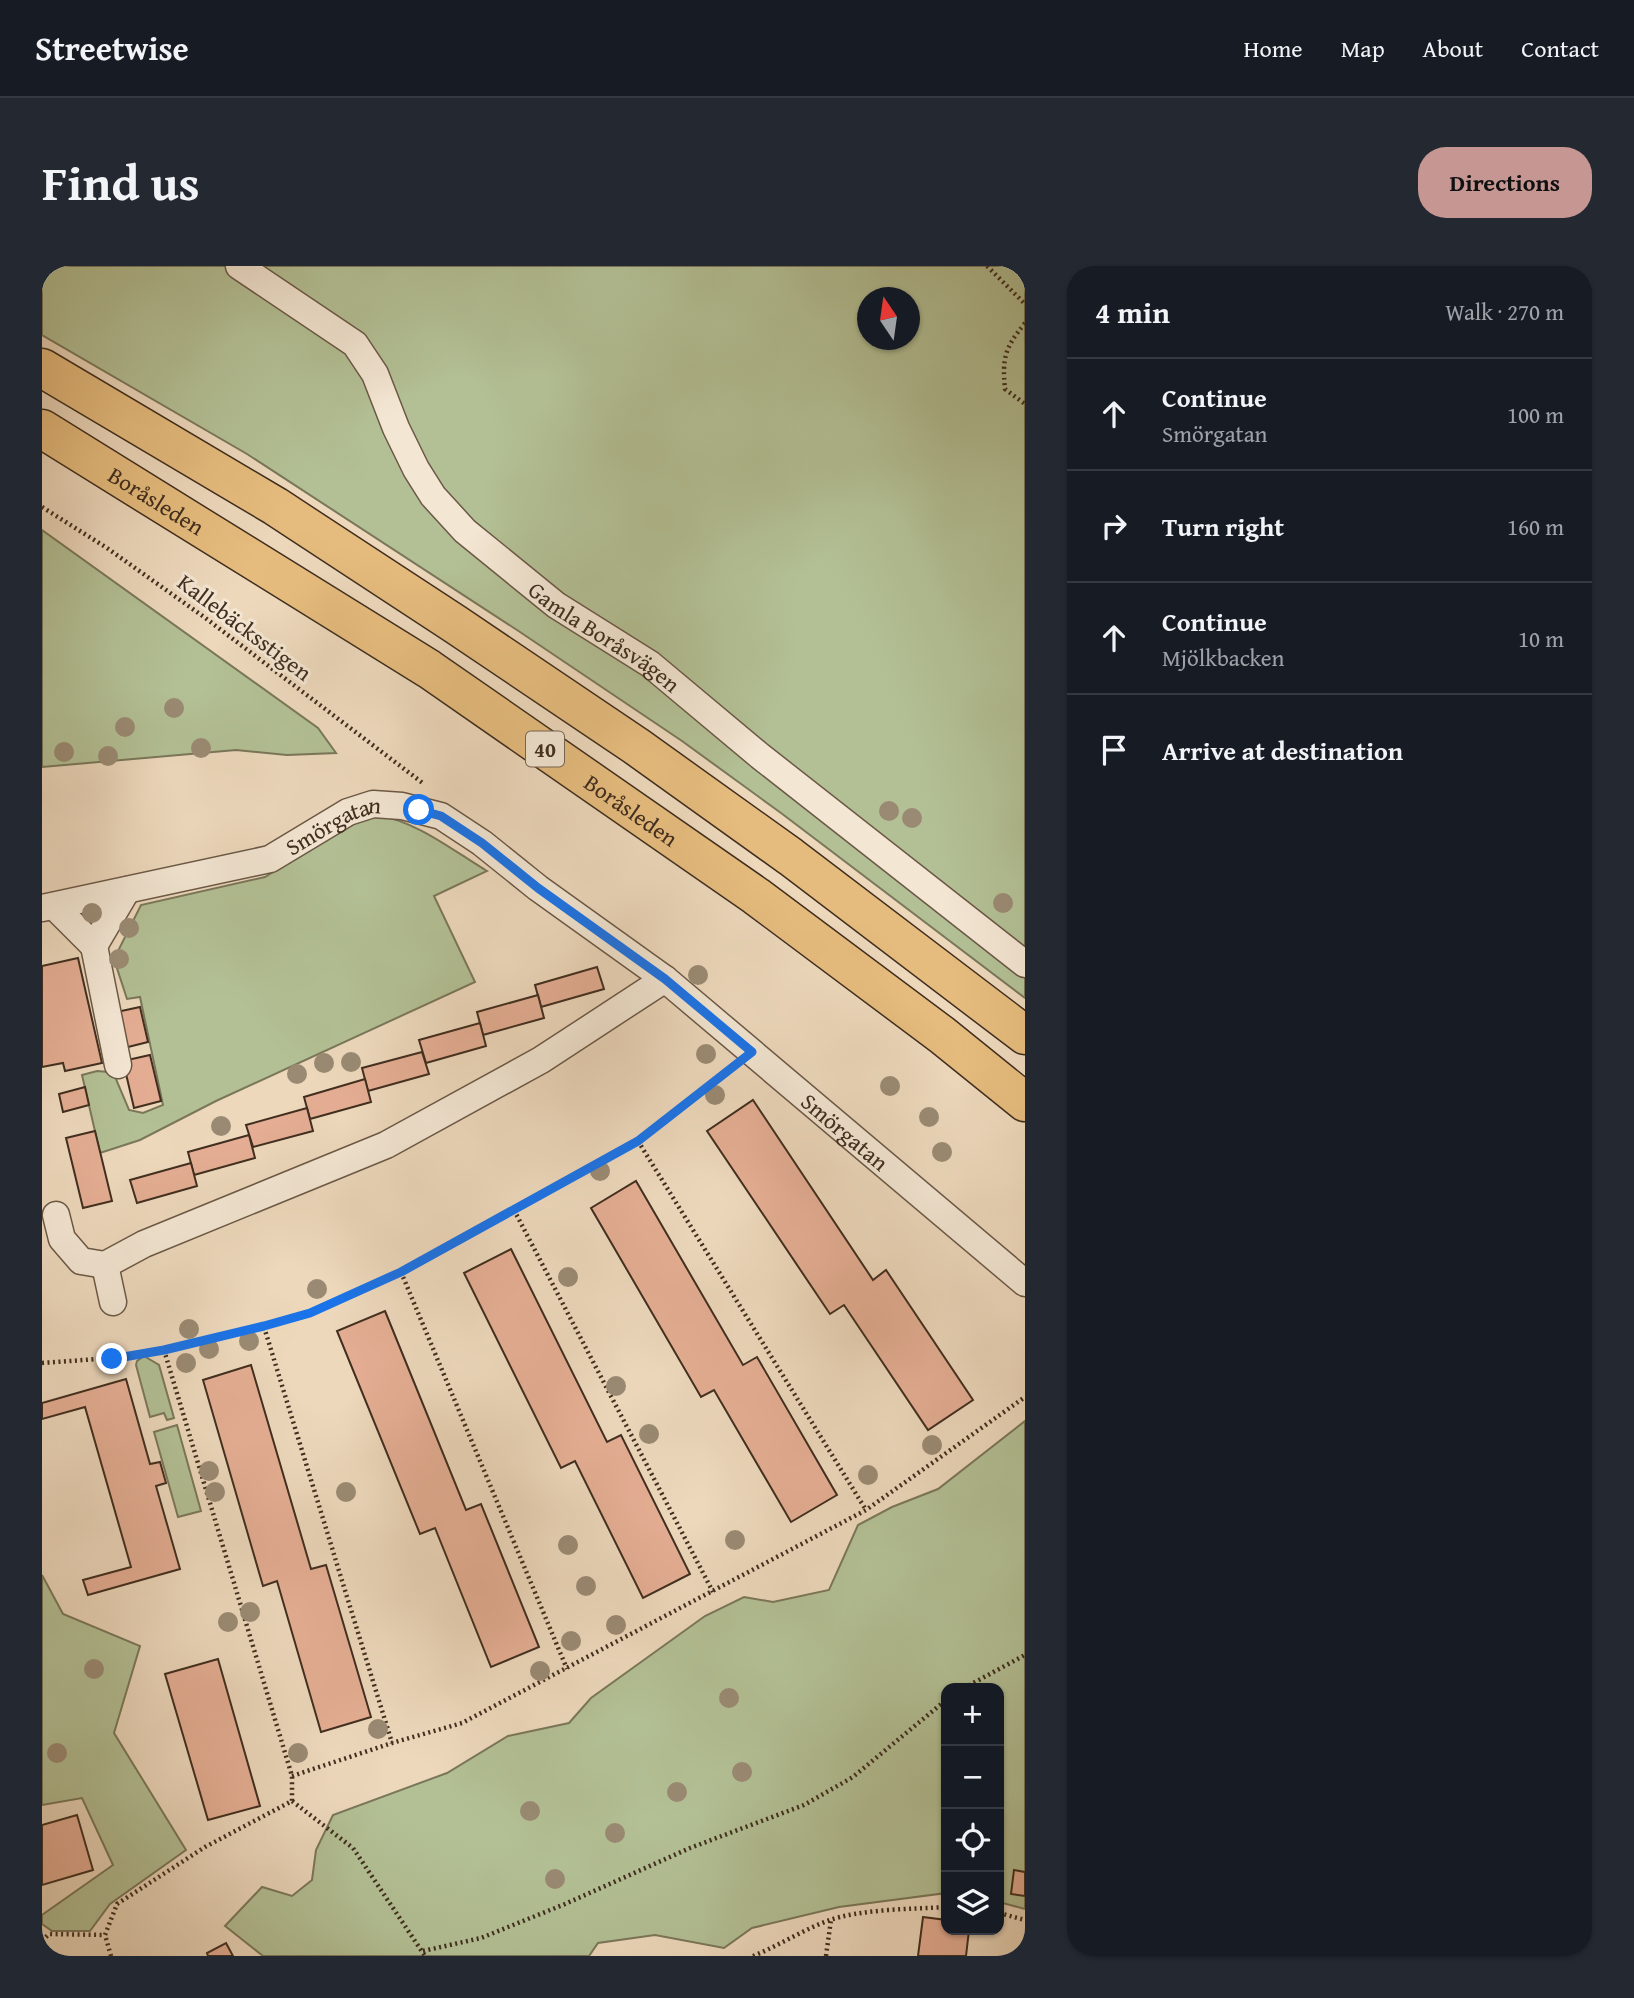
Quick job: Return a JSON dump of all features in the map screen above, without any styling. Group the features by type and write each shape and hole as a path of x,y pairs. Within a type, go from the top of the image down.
{"highway":[{"name":"40","path":"42,368 275,506 625,738 791,858 1025,1035"},
{"name":"Boråsleden","path":"42,429 429,669 756,897 942,1035 1025,1102"}],"street":[{"name":"Gamla Boråsvägen","path":"239,266 355,344 375,374 416,469 433,496 465,531 556,605 650,664 770,764 1025,964"},
{"name":"Smörgatan","path":"48,907 270,859 348,812 373,804 402,806 441,816 665,979 1025,1283"},
{"path":"94,946 127,890"},
{"path":"48,907 94,946 118,1065"},
{"path":"57,1215 62,1239 81,1261 105,1265 144,1244 386,1145 541,1060 665,979"},
{"path":"105,1265 113,1302"}],"path":[{"path":"988,266 1025,304"},
{"path":"1025,323 1012,340 1003,363 1005,389 1025,404"},
{"name":"Kallebäcksstigen","path":"42,507 107,548 204,617 422,782"},
{"path":"42,1363 112,1359 164,1350 310,1313 401,1272 638,1141 752,1052"},
{"path":"638,1141 866,1510"},
{"path":"514,1210 713,1592"},
{"path":"401,1272 567,1669"},
{"path":"264,1326 392,1743"},
{"path":"164,1350 292,1776 292,1801"},
{"path":"292,1776 462,1723 567,1669 866,1510 1025,1397"},
{"path":"973,1683 1025,1655"},
{"path":"292,1801 353,1847 424,1954 481,1938 690,1848 804,1804 853,1777 941,1704"},
{"path":"111,1956 105,1935 117,1904 205,1847 292,1801"},
{"path":"753,1956 831,1920 895,1909 941,1907"},
{"path":"1004,1914 1025,1920"},
{"path":"826,1956 831,1920"},
{"path":"42,1933 105,1935"},
{"path":"42,1941 49,1934"}],"green space":[{"path":"42,266 1025,266 1025,998 682,741 247,454 42,335"},
{"path":"42,530 318,728 336,753 287,755 236,750 42,767"},
{"path":"377,815 421,830 487,871 434,896 475,982 216,1101 140,1140 100,1153 82,1075 97,1071 109,1072 116,1079 129,1110 143,1113 163,1105 140,997 127,999 114,959 141,905 265,877 355,819"},
{"path":"144,1356 159,1365 174,1418 167,1420 164,1413 150,1417 136,1365"},
{"path":"1025,1421 1025,1909 1004,1903 1004,1683 941,1683 941,1894 839,1907 752,1928 724,1948 655,1935 598,1943 589,1956 263,1956 225,1926 262,1887 292,1896 312,1880 316,1850 333,1815 447,1773 508,1736 569,1723 591,1698 705,1616 744,1597 773,1602 829,1590 858,1525 892,1507 938,1489"},
{"path":"177,1425 201,1511 178,1517 154,1432"},
{"path":"42,1575 63,1614 140,1646 114,1733 186,1850 110,1904 90,1931 52,1931 42,1924 42,1915 113,1865 82,1798 42,1805"}],"building":[{"path":"78,958 102,1063 65,1071 63,1063 42,1067 42,966"},
{"path":"597,967 604,989 541,1007 535,985"},
{"path":"538,995 544,1018 483,1035 477,1012"},
{"path":"140,1007 148,1042 120,1049 112,1013"},
{"path":"480,1023 486,1046 426,1063 419,1040"},
{"path":"422,1052 429,1074 368,1091 362,1068"},
{"path":"150,1055 161,1101 134,1108 123,1061"},
{"path":"365,1079 371,1102 310,1119 304,1097"},
{"path":"85,1087 89,1105 63,1112 59,1094"},
{"path":"753,1100 873,1280 886,1270 973,1400 928,1430 844,1305 830,1314 707,1131"},
{"path":"307,1108 313,1131 253,1147 246,1125"},
{"path":"95,1131 112,1201 83,1208 66,1138"},
{"path":"249,1135 255,1158 194,1175 188,1152"},
{"path":"191,1163 197,1186 137,1203 130,1180"},
{"path":"636,1181 743,1365 757,1357 837,1495 791,1522 714,1390 701,1397 591,1208"},
{"path":"511,1249 607,1442 621,1435 690,1574 643,1598 575,1461 561,1468 464,1273"},
{"path":"385,1311 466,1510 481,1504 539,1647 491,1667 435,1528 420,1534 337,1331"},
{"path":"251,1365 311,1569 326,1565 371,1717 321,1732 277,1581 263,1586 203,1380"},
{"path":"126,1379 150,1464 160,1462 166,1483 156,1486 180,1569 88,1595 83,1580 131,1567 85,1407 42,1419 42,1403"},
{"path":"218,1659 260,1806 208,1820 165,1674"},
{"path":"77,1815 93,1870 42,1885 42,1825"},
{"path":"1014,1870 1025,1872 1025,1896 1011,1894"},
{"path":"923,1917 941,1919 941,1935 968,1935 966,1956 918,1956"},
{"path":"226,1943 233,1956 208,1956 207,1953"}],"route":[{"path":"112,1359 164,1350 310,1313 401,1272 638,1141 752,1052 665,979 538,888 482,843 441,816 419,810"}]}
